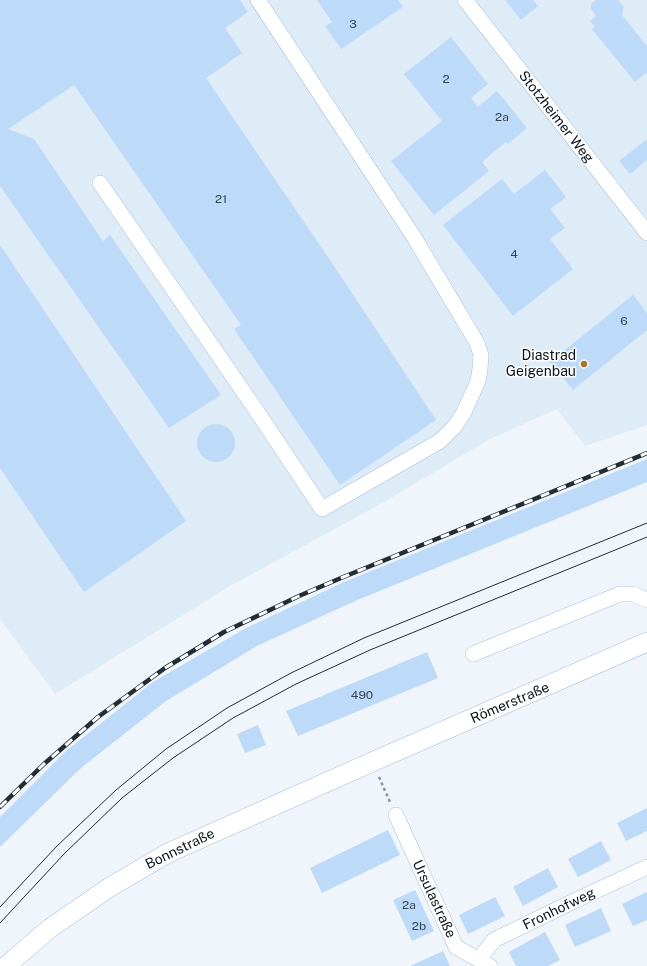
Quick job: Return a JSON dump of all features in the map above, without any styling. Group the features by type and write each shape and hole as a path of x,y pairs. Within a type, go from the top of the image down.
{"main road":[{"name":"Römerstraße","path":"375,769 647,642"},
{"name":"Bonnstraße","path":"6,966 49,929 110,886 168,853 375,769"}],"street":[{"path":"100,183 254,407 322,509 440,441 456,426 478,381 481,355 477,343 414,237 258,0"},
{"name":"Stotzheimer Weg","path":"465,0 647,233"},
{"path":"473,654 620,594 633,594 647,600"},
{"name":"Ursulastraße","path":"396,815 456,946 485,963"},
{"name":"Fronhofweg","path":"485,963 494,940 647,867"}],"path":[{"path":"375,769 396,815"}],"shaded area":[{"path":"0,0 647,0 647,425 585,446 557,409 488,440 386,501 232,585 55,694 0,619"}],"building":[{"path":"0,0 240,0 248,12 225,28 242,53 206,78 332,263 436,420 340,485 234,329 241,325 74,85 8,129 34,139 103,241 110,235 221,395 169,428 0,186"},
{"path":"317,0 398,0 403,7 341,49 325,26 332,22"},
{"path":"505,0 533,0 538,6 521,20"},
{"path":"596,0 618,0 624,7 622,15 647,46 647,75 646,73 635,82 592,29 595,27 590,21 596,16 591,9 591,4"},
{"path":"451,37 488,84 471,98 478,107 497,91 527,128 508,144 506,142 482,162 489,171 434,215 391,161 442,121 404,74"},
{"path":"646,140 647,160 630,174 619,161"},
{"path":"545,170 566,197 550,209 565,228 550,239 573,269 513,316 443,225 502,179 514,194"},
{"path":"0,245 186,521 84,592 0,468"},
{"path":"633,295 647,313 647,330 573,390 550,362"},
{"path":"216,424 229,430 235,443 229,456 216,462 203,456 197,443 203,430"},
{"path":"647,459 647,482 355,601 257,646 166,701 81,768 0,847 0,817 66,751 153,682 246,628 344,582"},
{"path":"427,652 438,678 298,736 286,711"},
{"path":"258,725 266,745 245,753 237,734"},
{"path":"647,808 647,831 626,841 617,823"},
{"path":"388,830 400,855 322,893 310,868"},
{"path":"601,841 611,860 578,877 568,859"},
{"path":"548,868 558,887 523,906 513,887"},
{"path":"415,890 434,931 412,941 393,900"},
{"path":"647,892 647,920 633,926 622,904"},
{"path":"495,897 505,916 468,934 459,915"},
{"path":"601,908 611,931 575,947 565,925"},
{"path":"545,932 560,960 548,966 516,966 509,952"},
{"path":"443,951 450,966 410,966"}],"tram line":[{"path":"0,907 57,846 116,790 166,749 227,708 291,673 364,638 647,523"},
{"path":"0,923 64,854 122,798 173,758 233,718 296,684 370,650 647,537"}],"railway":[{"path":"0,807 44,764 98,717 165,668 224,632 299,596 341,578 647,453"}],"place":[{"name":"Diastrad Geigenbau","path":"584,364"}]}
